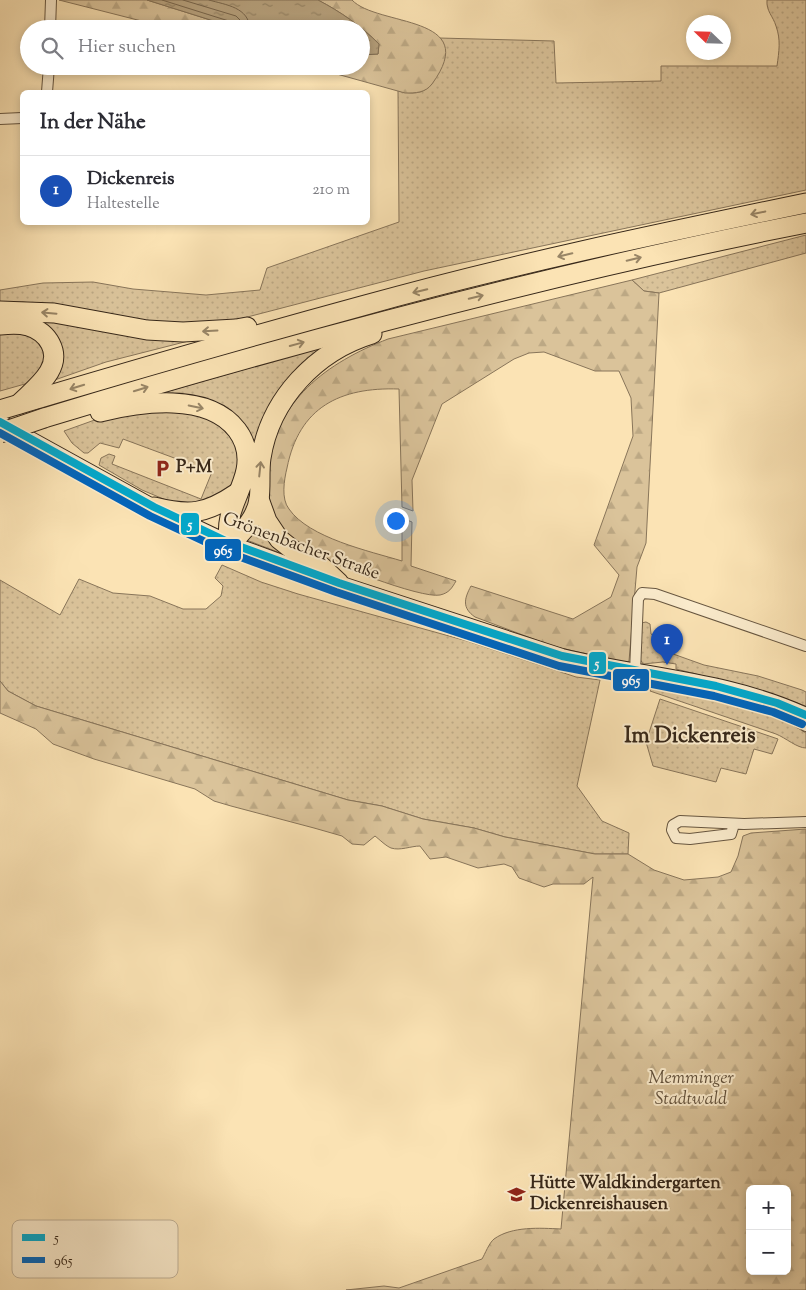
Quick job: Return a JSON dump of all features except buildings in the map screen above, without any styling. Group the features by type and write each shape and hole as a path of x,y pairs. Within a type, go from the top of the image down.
{"highway":[{"path":"0,410 153,364 518,266 806,203"},
{"path":"0,432 200,371 428,308 651,255 806,223"},
{"path":"339,583 322,567 308,562 279,539 267,521 259,500 258,482 264,441 280,404 293,385 316,364 358,338 418,320 428,308"},
{"path":"0,311 54,313 147,330 174,331 236,330 286,317 309,321"},
{"path":"0,325 26,325 40,330 48,338 54,351 53,364 48,372 18,404"},
{"path":"44,418 74,418 118,408 156,404 191,405 212,410 232,423 246,444 246,470 237,493 228,526 230,543"},
{"path":"154,507 175,512 205,511 217,506 237,493"},
{"path":"230,543 247,526 259,500"}],"main road":[{"name":"Grönenbacher Straße","path":"0,422 154,507 230,543 339,583 562,656 635,672 729,688 802,713"}],"street":[{"path":"50,20 51,0"},
{"path":"47,90 48,75"},
{"path":"0,119 20,118"},
{"path":"635,672 638,599 642,592 655,594 806,646"},
{"path":"802,713 806,725"},
{"path":"734,824 731,834 690,839 676,838 672,830 673,825 680,821 734,824 806,822"}],"green space":[{"path":"59,0 147,0 210,20 138,20"},
{"path":"318,0 352,0 382,15 420,26 436,34 445,45 444,61 432,84 417,93 405,93 340,75 370,75 370,54 378,54 379,44 370,35 370,20 350,20"},
{"path":"767,0 806,0 806,190 424,271 232,321 155,324 54,306 23,302 0,303 0,290 43,283 93,282 133,289 206,295 260,290 267,268 399,222 398,91 421,92 433,82 443,43 439,38 554,41 556,83 661,81 661,66 777,66 779,36"},
{"path":"806,235 806,253 659,293 644,291 632,280"},
{"path":"632,280 644,291 659,293 646,543 637,567 629,661 626,663 552,646 475,617 466,607 466,599 471,586 573,619 611,597 619,575 594,545 633,436 631,398 619,371 595,371 544,352 529,353 514,359 442,404 412,480 413,511 402,507 399,389 378,389 341,397 325,405 312,416 301,430 293,447 284,484 286,505 289,509 310,528 325,536 357,548 402,561 402,518 412,522 411,566 456,581 446,593 430,595 395,586 334,563 298,545 279,524 273,514 269,495 269,471 273,446 281,424 293,405 308,387 325,372 366,348 388,339"},
{"path":"28,316 204,337 106,362 49,382 56,370"},
{"path":"0,331 38,336 48,359 32,382 0,391"},
{"path":"326,346 306,364 238,529 245,430 148,397"},
{"path":"180,410 220,420 241,452 236,481 216,502 173,503 142,490 99,465 101,458 109,454 115,456 112,464 201,499 212,472 123,439 119,448 100,443 88,453 84,453 72,443 64,431 103,417"},
{"path":"259,515 288,556 244,539"},
{"path":"222,565 261,582 298,594 467,641 576,677 600,680 577,786 602,821 629,833 628,854 595,854 505,837 474,828 423,819 382,806 348,800 36,706 8,691 0,681 0,580 60,615 79,579 113,593 150,596 183,609 206,609 221,596 223,586 215,578"},
{"path":"646,622 650,624 651,634 661,641 662,650 704,665 758,676 802,690 806,692 806,706 759,690 676,669 676,664 663,662 643,664 640,659 641,623"},
{"name":"Memminger Stadtwald","path":"0,681 8,691 36,706 348,800 382,806 423,819 474,828 505,837 595,854 628,854 654,870 684,880 718,877 731,872 738,856 743,836 751,833 806,829 806,1290 346,1290 384,1286 399,1288 482,1259 494,1239 509,1232 526,1229 561,1229 593,877 584,884 553,884 544,887 519,878 512,867 504,864 478,868 446,857 430,859 420,846 394,849 375,836 364,845 352,844 342,836 214,801 195,789 94,759 53,744 36,729 0,713"},
{"path":"654,683 683,686 756,703 806,733 806,748 776,734 650,691"},
{"path":"660,699 778,739 772,754 754,749 746,774 721,768 716,782 653,766 646,742"}],"water":[{"path":"147,0 318,0 350,20 210,20"},
{"path":"370,35 379,44 378,54 370,54"}],"transit line":[{"name":"5","path":"0,422 154,507 230,543 339,583 562,656 716,686 777,703 806,715"},
{"name":"965","path":"0,433 150,516 227,552 336,592 559,666 714,696 773,712 802,724"}],"place":[{"name":"P+M","path":"162,468"},
{"name":"Dickenreis","path":"667,665"},
{"name":"Hütte Waldkindergarten Dickenreishausen","path":"516,1194"}],"district":[{"name":"Im Dickenreis","path":"690,737"}]}
